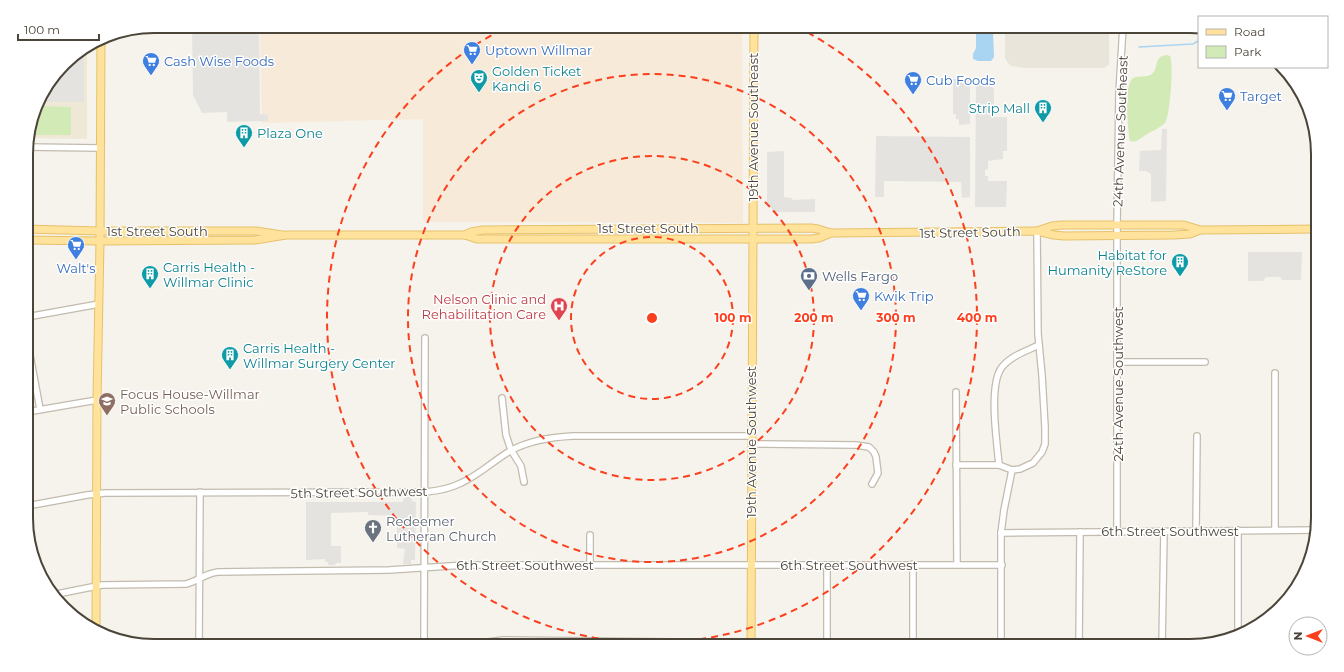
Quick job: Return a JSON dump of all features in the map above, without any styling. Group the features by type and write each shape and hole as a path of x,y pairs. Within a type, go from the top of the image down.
{"main road":[{"name":"19th Avenue Southeast","path":"752,238 754,33"},
{"path":"96,624 101,45"},
{"name":"1st Street South","path":"1037,231 1052,226 1062,225 1184,225 1200,230"},
{"name":"1st Street South","path":"465,235 471,232 484,230 811,228 831,233 1037,231 1064,236 1118,236 1184,235 1200,230 1311,229"},
{"name":"1st Street South","path":"33,229 100,231 256,231 286,235 465,235 477,239 501,240 819,238 831,233"},
{"name":"1st Street South","path":"33,240 255,240 270,239 286,235"},
{"name":"19th Avenue Southwest","path":"751,639 752,238"}],"street":[{"name":"24th Avenue Southeast","path":"1118,236 1119,98 1123,33"},
{"path":"33,147 100,148"},
{"path":"956,465 999,465 1012,470 1033,463 1042,452 1045,444 1039,345 1037,231"},
{"name":"24th Avenue Southwest","path":"1117,532 1118,236"},
{"path":"33,316 99,304"},
{"path":"424,639 425,338"},
{"path":"999,465 994,400 997,376 1001,368 1009,361 1021,353 1039,345"},
{"path":"1118,362 1205,362"},
{"path":"33,371 40,409"},
{"path":"1275,374 1276,530"},
{"path":"956,392 957,564"},
{"path":"502,398 505,428 511,450 521,466 524,482"},
{"path":"33,411 97,400"},
{"name":"5th Street Southwest","path":"33,505 97,494 200,492 425,492 448,488 462,483 511,450 533,442 561,437 752,436"},
{"path":"1196,531 1197,436"},
{"path":"752,444 867,446 874,452 878,463 878,473 872,484"},
{"path":"1001,639 1001,532 1012,470"},
{"path":"199,639 200,492"},
{"path":"1238,530 1238,629"},
{"name":"6th Street Southwest","path":"1001,532 1310,530"},
{"path":"1162,639 1164,531"},
{"path":"1079,639 1080,532"},
{"path":"590,535 590,564"},
{"path":"913,564 913,639"},
{"name":"6th Street Southwest","path":"60,593 110,584 190,583 210,573 218,572 389,570 465,565 1002,565"},
{"path":"827,565 827,639"}],"shaded area":[{"path":"192,33 259,33 260,114 268,115 268,121 227,122 227,112 202,113 193,95"},
{"path":"260,33 742,33 743,223 423,222 423,119 262,123"},
{"path":"1005,33 1109,33 1109,64 1103,68 1024,68 1011,66 1005,58"},
{"path":"87,53 87,139 34,138 42,108 53,87 68,68"},
{"path":"81,57 84,57 84,102 45,102 58,80 68,68"},
{"path":"953,79 970,79 970,124 959,125 959,119 956,119 956,114 953,114"},
{"path":"976,84 989,84 994,89 994,117 1007,117 1007,151 1003,151 1003,159 988,161 988,169 985,170 985,176 988,176 988,181 1007,181 1006,207 975,207"},
{"path":"1162,129 1167,129 1166,201 1151,202 1151,174 1146,171 1139,171 1140,151 1161,150"},
{"path":"876,136 970,137 970,197 962,198 961,182 884,181 884,197 875,197"},
{"path":"784,151 784,197 792,198 792,200 815,199 815,212 772,212 772,208 767,207 767,152"},
{"path":"1248,252 1302,252 1301,280 1282,280 1280,277 1266,277 1263,281 1248,281"},
{"path":"404,497 411,497 412,501 416,502 415,560 411,560 411,564 403,564 405,549 397,548 397,516 368,515 368,512 331,513 331,546 341,546 341,563 335,563 336,565 328,565 328,562 325,562 325,559 306,560 306,502 403,502"}],"green space":[{"path":"1167,55 1170,56 1172,69 1170,101 1165,123 1161,127 1137,140 1130,141 1127,99 1132,79 1151,75 1155,70 1158,60"},
{"path":"43,106 71,107 71,135 35,135"}],"water":[{"path":"976,33 993,33 994,57 991,61 978,61 973,59 973,54 976,48"}],"waterway":[{"path":"1139,47 1193,44 1198,41"}],"place":[{"name":"Uptown Willmar","path":"472,65"},
{"name":"Cash Wise Foods","path":"151,76"},
{"name":"Golden Ticket Kandi 6","path":"479,93"},
{"name":"Cub Foods","path":"913,95"},
{"name":"Target","path":"1227,111"},
{"name":"Strip Mall","path":"1043,123"},
{"name":"Plaza One","path":"244,148"},
{"name":"Walt's","path":"76,260"},
{"name":"Habitat for Humanity ReStore","path":"1180,277"},
{"name":"Carris Health - Willmar Clinic","path":"150,289"},
{"name":"Wells Fargo","path":"809,291"},
{"name":"Kwik Trip","path":"861,311"},
{"name":"Nelson Clinic and Rehabilitation Care","path":"559,321"},
{"name":"Carris Health - Willmar Surgery Center","path":"230,370"},
{"name":"Focus House-Willmar Public Schools","path":"107,416"},
{"name":"Redeemer Lutheran Church","path":"373,543"}]}
